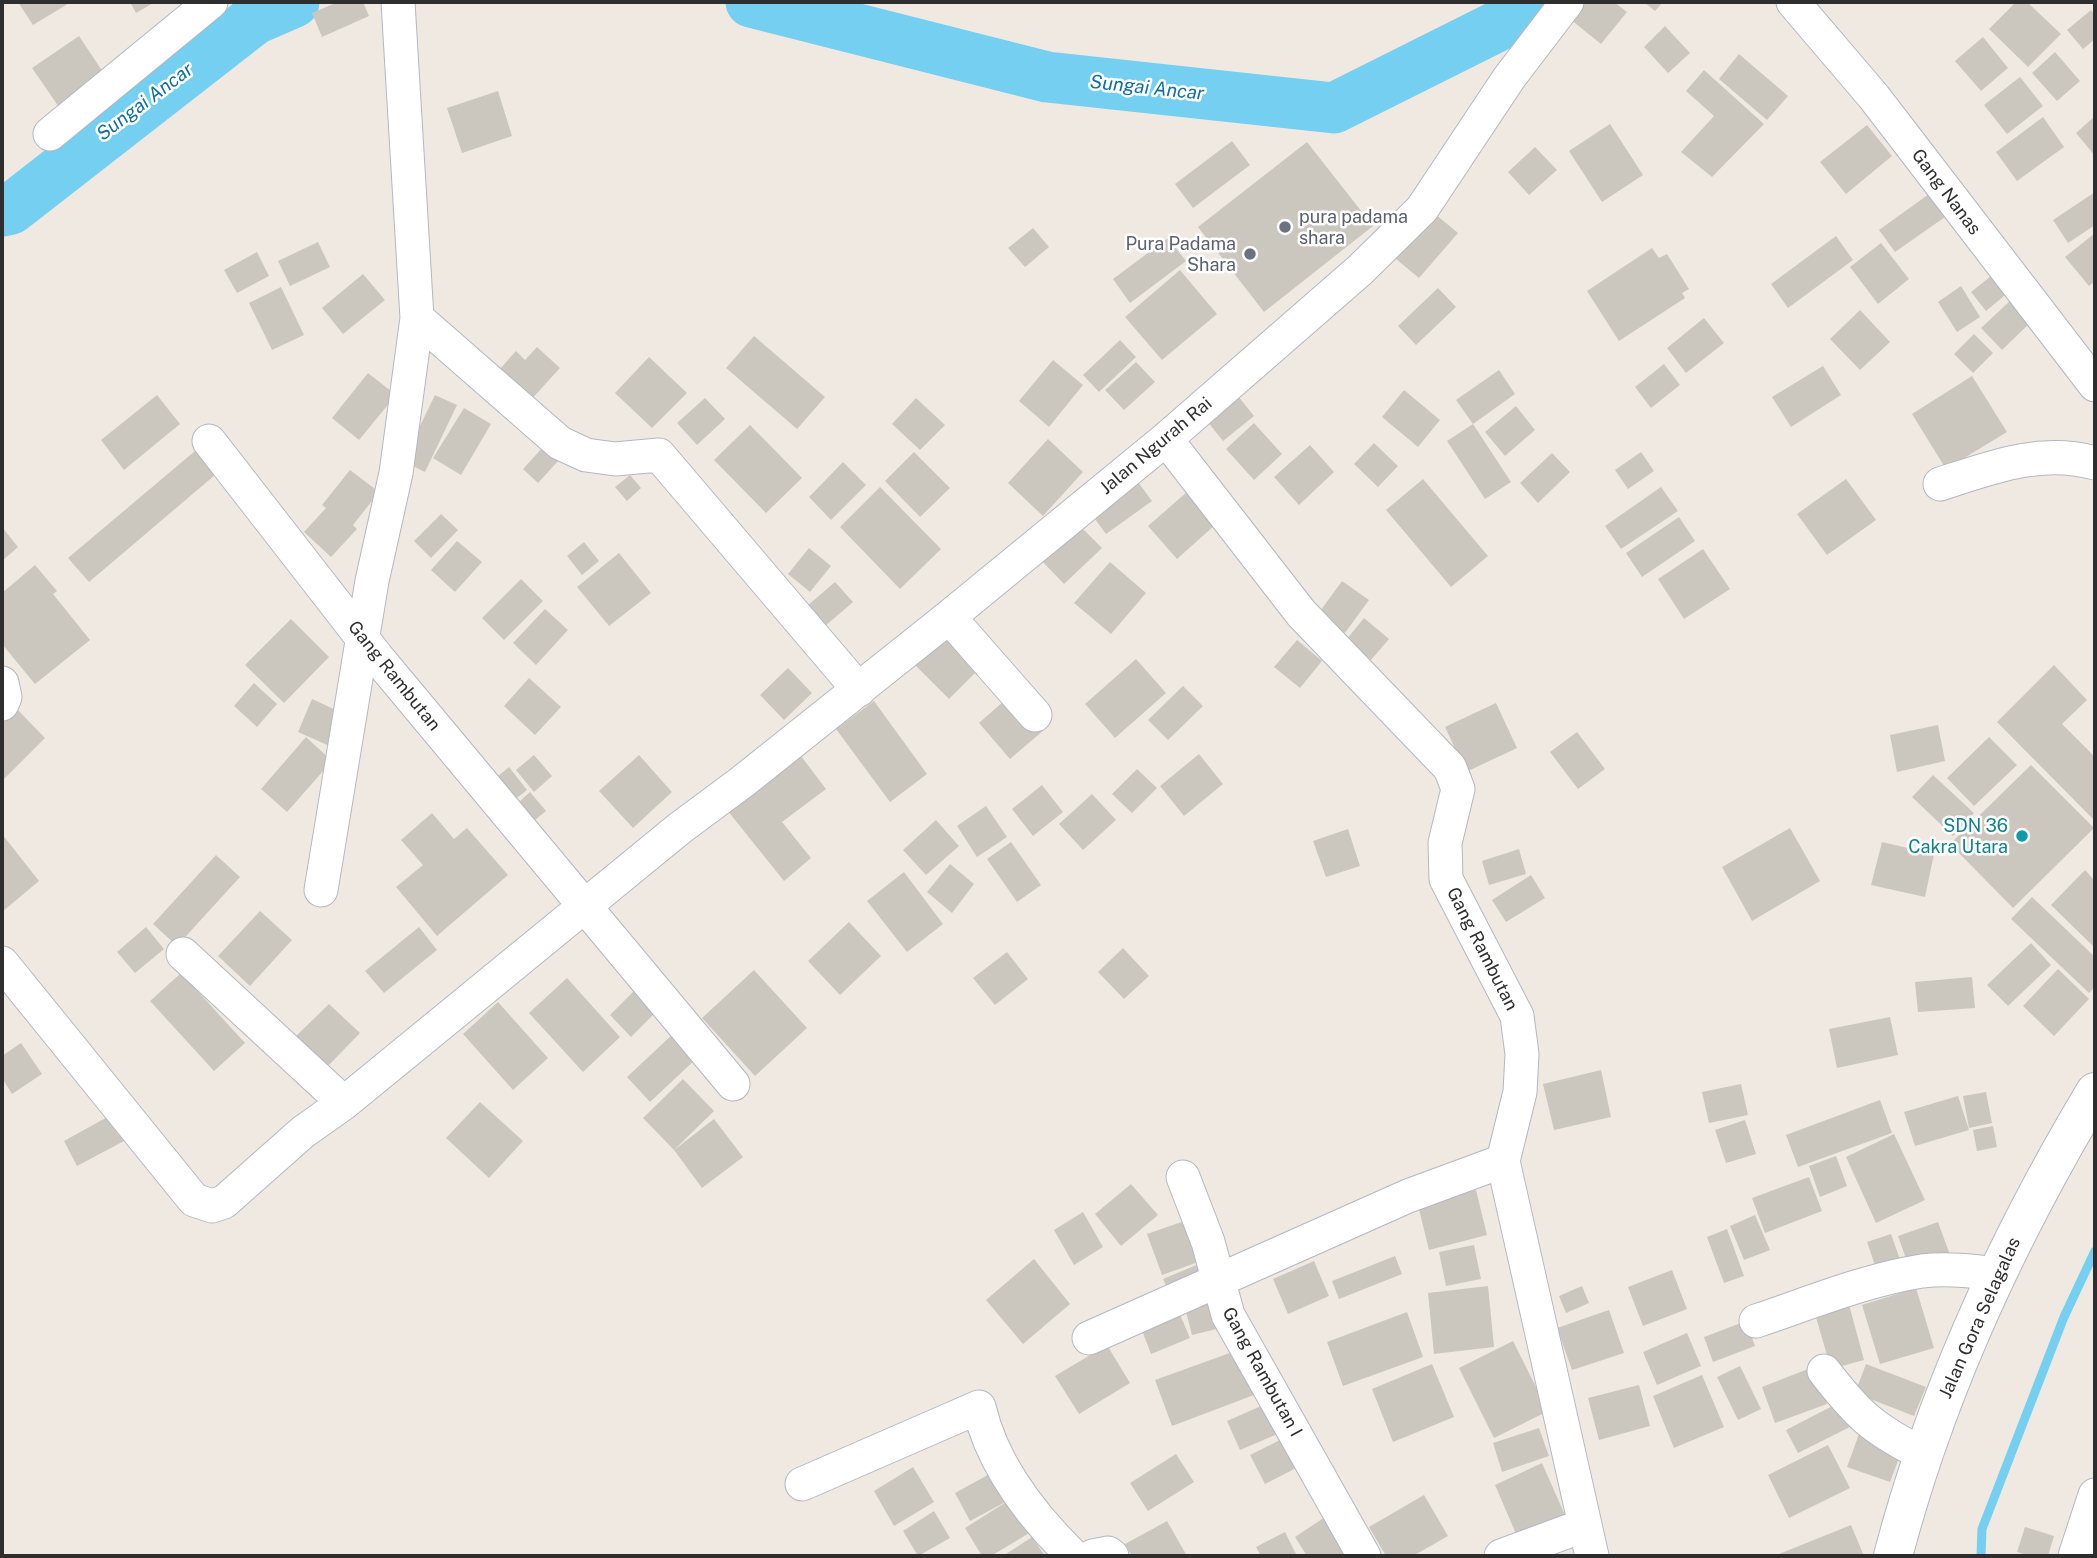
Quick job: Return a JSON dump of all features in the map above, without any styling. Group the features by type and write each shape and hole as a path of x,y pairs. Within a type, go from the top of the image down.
{"street":[{"path":"50,134 211,2"},
{"path":"321,890 372,581 398,460 417,318 398,2"},
{"name":"Jalan Ngurah Rai","path":"2,964 194,1200 212,1206 224,1202 303,1132 345,1103 680,828 859,690 1166,439 1360,270 1422,209 1509,78 1567,2"},
{"name":"Gang Nanas","path":"1793,2 1874,97 2095,385"},
{"path":"417,318 566,446 586,455 615,459 659,454 859,690"},
{"name":"Gang Rambutan","path":"1166,439 1301,613 1450,768 1456,778 1457,794 1445,843 1446,878 1458,906 1517,1016 1521,1046 1520,1092 1503,1161 1588,1541"},
{"name":"Gang Rambutan","path":"209,441 364,640 733,1084"},
{"path":"1940,484 2016,459 2080,458 2095,463"},
{"path":"949,617 1035,715"},
{"path":"2,682 5,697 2,704"},
{"path":"183,954 345,1103"},
{"name":"Jalan Gora Selagalas","path":"1893,1556 1923,1454 1965,1344 2038,1194 2095,1092"},
{"path":"1089,1338 1218,1283 1408,1196 1503,1161"},
{"name":"Gang Rambutan I","path":"1183,1177 1208,1242 1221,1297 1238,1333 1364,1556"},
{"path":"1756,1321 1870,1283 1922,1271 1956,1269 1997,1274"},
{"path":"1824,1371 1864,1419 1881,1433 1923,1454"},
{"path":"802,1485 979,1407 997,1453 1019,1492 1073,1556"},
{"path":"2075,1556 2095,1495"},
{"path":"1501,1556 1588,1541"},
{"path":"1093,1556 1108,1553 1112,1556"}],"building":[{"path":"18,2 71,2 33,25"},
{"path":"130,2 155,2 136,13"},
{"path":"338,2 363,2 369,16 322,37 312,13"},
{"path":"1584,2 1614,2 1627,12 1601,44 1570,19"},
{"path":"1644,2 1663,2 1655,11"},
{"path":"2016,2 2027,2 2061,34 2028,67 1989,29"},
{"path":"2091,10 2095,15 2095,39 2083,49 2067,30"},
{"path":"1665,26 1690,53 1668,73 1644,47"},
{"path":"79,36 107,78 61,110 32,68"},
{"path":"1983,37 2008,68 1981,91 1955,61"},
{"path":"2055,52 2080,81 2057,101 2032,73"},
{"path":"1739,54 1788,96 1767,120 1719,79"},
{"path":"1704,70 1764,124 1712,177 1681,152 1714,116 1686,91"},
{"path":"2020,77 2043,106 2007,134 1984,105"},
{"path":"498,91 512,136 462,153 447,108"},
{"path":"2095,116 2095,156 2076,133"},
{"path":"2043,117 2064,147 2017,181 1996,152"},
{"path":"1610,124 1643,175 1602,202 1569,151"},
{"path":"1867,125 1892,156 1846,194 1820,162"},
{"path":"1232,141 1250,165 1193,208 1175,184"},
{"name":"pura padama shara","path":"1307,142 1373,226 1264,312 1198,227"},
{"path":"1535,147 1557,170 1529,195 1508,172"},
{"path":"2095,192 2095,225 2068,243 2053,220"},
{"path":"1929,194 1945,217 1895,252 1879,230"},
{"path":"1429,209 1458,233 1419,278 1390,254"},
{"path":"1033,228 1049,247 1025,267 1008,248"},
{"path":"2095,233 2095,281 2089,286 2065,257"},
{"path":"1836,236 1853,260 1788,308 1771,284"},
{"path":"1168,238 1186,261 1130,303 1113,279"},
{"path":"318,242 330,267 290,286 278,261"},
{"path":"1881,243 1909,279 1878,304 1850,267"},
{"path":"1652,248 1659,258 1667,254 1689,289 1682,293 1685,298 1619,341 1587,291"},
{"path":"257,252 269,276 237,293 224,270"},
{"path":"1180,270 1217,314 1162,360 1125,317"},
{"path":"1996,272 2010,291 1986,311 1971,292"},
{"path":"363,274 385,300 343,334 322,308"},
{"path":"1961,286 1980,317 1957,332 1938,302"},
{"path":"281,287 304,335 272,350 249,303"},
{"path":"1438,288 1456,307 1416,345 1398,326"},
{"path":"2012,299 2032,321 2002,350 1981,328"},
{"path":"1860,310 1890,342 1860,370 1830,339"},
{"path":"1704,318 1724,343 1686,373 1667,348"},
{"path":"1974,334 1993,353 1973,373 1954,354"},
{"path":"754,336 825,397 797,429 726,368"},
{"path":"1120,340 1136,357 1099,392 1083,375"},
{"path":"537,347 560,368 528,403 490,380 516,351 525,360"},
{"path":"649,357 687,393 652,428 615,393"},
{"path":"1053,360 1083,385 1049,427 1019,401"},
{"path":"1136,362 1155,382 1124,410 1105,390"},
{"path":"1664,364 1680,385 1651,408 1635,387"},
{"path":"1823,366 1841,395 1791,427 1772,397"},
{"path":"1499,370 1515,394 1473,424 1456,400"},
{"path":"368,373 396,395 359,440 332,418"},
{"path":"1972,376 2007,432 1946,469 1912,414"},
{"path":"1404,390 1440,420 1418,447 1382,417"},
{"path":"157,395 180,424 124,470 101,440"},
{"path":"435,395 457,405 425,472 403,461"},
{"path":"1238,396 1254,416 1223,441 1207,421"},
{"path":"705,398 725,419 697,445 677,423"},
{"path":"916,398 945,425 920,450 892,424"},
{"path":"1516,406 1535,430 1505,456 1485,432"},
{"path":"464,408 491,424 461,475 433,458"},
{"path":"1254,423 1282,454 1254,480 1226,449"},
{"path":"1473,424 1511,482 1485,499 1447,441"},
{"path":"750,425 802,478 766,513 714,460"},
{"path":"1048,439 1083,472 1043,516 1008,483"},
{"path":"1374,443 1398,466 1378,487 1354,464"},
{"path":"1310,445 1334,472 1299,505 1274,477"},
{"path":"544,446 559,460 538,483 523,469"},
{"path":"195,451 215,475 89,582 68,558"},
{"path":"914,452 950,488 920,517 885,481"},
{"path":"1641,452 1654,471 1628,489 1615,470"},
{"path":"1552,453 1570,472 1538,503 1520,483"},
{"path":"843,462 866,485 831,520 809,497"},
{"path":"350,470 379,492 353,525 357,529 331,557 304,532 326,508 322,505"},
{"path":"630,475 641,488 627,501 615,487"},
{"path":"1423,479 1488,556 1451,587 1386,510"},
{"path":"1846,479 1876,520 1827,555 1797,514"},
{"path":"1138,482 1152,501 1106,534 1092,515"},
{"path":"880,487 941,549 900,589 840,527"},
{"path":"1661,487 1678,511 1621,549 1605,526"},
{"path":"1187,492 1216,524 1177,559 1148,526"},
{"path":"441,514 458,530 431,558 414,541"},
{"path":"1679,517 1695,541 1642,577 1626,553"},
{"path":"1079,525 1102,548 1064,584 1042,561"},
{"path":"2,527 18,547 2,561"},
{"path":"457,541 482,562 455,592 431,570"},
{"path":"584,542 599,561 582,575 567,556"},
{"path":"809,548 831,566 810,592 788,574"},
{"path":"1703,549 1730,589 1684,619 1658,579"},
{"path":"619,553 651,593 609,626 577,587"},
{"path":"1110,562 1146,593 1111,634 1074,603"},
{"path":"35,565 57,591 53,594 90,640 35,684 2,644 2,593"},
{"path":"521,579 543,601 504,640 482,618"},
{"path":"1342,581 1369,600 1345,633 1318,614"},
{"path":"835,582 853,602 818,632 800,612"},
{"path":"545,609 568,630 536,665 513,643"},
{"path":"1364,618 1389,639 1371,660 1346,640"},
{"path":"291,619 329,657 284,703 245,665"},
{"path":"949,630 983,665 949,699 914,664"},
{"path":"1297,640 1322,661 1300,688 1274,667"},
{"path":"1136,659 1166,693 1115,738 1085,704"},
{"path":"2054,665 2087,700 2062,724 2095,757 2095,821 1997,722"},
{"path":"788,668 812,693 784,720 760,695"},
{"path":"529,678 561,707 535,735 504,706"},
{"path":"254,683 277,704 257,727 234,706"},
{"path":"1183,686 1203,706 1168,740 1148,720"},
{"path":"1012,694 1044,730 1010,759 979,723"},
{"path":"312,699 349,716 334,748 298,732"},
{"path":"874,701 927,774 890,802 836,729"},
{"path":"1496,703 1517,748 1466,772 1445,727"},
{"path":"14,706 45,738 2,781 2,719"},
{"name":"SDN 36 Cakra Utara","path":"1938,725 1945,761 1897,772 1890,735"},
{"path":"1577,732 1605,769 1578,789 1550,752"},
{"path":"306,737 332,761 287,812 261,789"},
{"name":"SDN 36 Cakra Utara","path":"1989,737 2017,765 1974,806 1947,778"},
{"path":"1199,754 1223,784 1184,816 1160,786"},
{"path":"534,755 552,776 534,792 516,770"},
{"path":"639,755 672,792 633,828 599,791"},
{"path":"801,756 826,789 782,822 811,858 784,881 727,810"},
{"name":"SDN 36 Cakra Utara","path":"2031,765 2094,828 2013,908 1950,844"},
{"path":"509,767 527,790 504,808 486,786"},
{"path":"1137,769 1157,788 1132,813 1112,794"},
{"path":"1933,775 1974,813 1953,836 1912,797"},
{"path":"1042,785 1063,812 1033,836 1012,809"},
{"path":"530,792 546,811 524,829 509,811"},
{"path":"1092,794 1116,820 1083,850 1059,824"},
{"path":"986,806 1007,837 977,857 957,826"},
{"path":"432,813 454,839 467,828 508,875 437,936 396,887 423,865 401,840"},
{"path":"936,820 959,846 926,875 903,850"},
{"path":"1790,828 1820,881 1752,921 1722,867"},
{"path":"1348,829 1360,866 1326,877 1313,841"},
{"path":"2,834 39,881 2,912"},
{"path":"1011,842 1041,885 1017,902 987,859"},
{"name":"SDN 36 Cakra Utara","path":"1882,842 1934,854 1925,897 1871,885"},
{"path":"1519,849 1526,874 1489,885 1482,861"},
{"path":"216,855 240,877 177,946 153,924"},
{"path":"950,864 974,884 952,913 927,892"},
{"path":"2085,870 2095,881 2095,948 2051,905"},
{"path":"904,872 943,924 907,952 867,901"},
{"path":"1531,875 1545,898 1506,922 1492,900"},
{"name":"SDN 36 Cakra Utara","path":"2032,897 2095,957 2095,987 2089,993 2011,919"},
{"path":"260,911 292,940 250,986 218,956"},
{"path":"849,922 881,956 840,995 808,961"},
{"path":"146,927 164,949 135,973 117,952"},
{"path":"419,927 437,950 384,993 365,971"},
{"path":"2031,943 2051,965 2008,1006 1987,985"},
{"path":"1123,948 1149,976 1124,999 1098,972"},
{"path":"1007,952 1028,979 995,1005 973,978"},
{"path":"2058,969 2089,999 2054,1036 2023,1006"},
{"path":"754,970 807,1028 755,1076 702,1018"},
{"path":"181,973 245,1043 214,1071 150,1001"},
{"path":"1972,977 1975,1008 1918,1012 1915,982"},
{"path":"567,978 620,1037 583,1072 529,1013"},
{"path":"637,988 658,1010 631,1037 610,1015"},
{"path":"498,1002 548,1058 513,1090 463,1034"},
{"path":"329,1004 360,1033 327,1067 295,1037"},
{"path":"1890,1017 1898,1055 1837,1068 1829,1029"},
{"path":"674,1033 697,1058 650,1102 627,1077"},
{"path":"21,1043 42,1074 12,1094 2,1078 2,1056"},
{"path":"1601,1070 1611,1117 1554,1130 1543,1084"},
{"path":"683,1079 714,1111 674,1150 643,1118"},
{"path":"1741,1084 1748,1115 1709,1123 1702,1092"},
{"path":"1986,1092 1992,1123 1969,1128 1963,1096"},
{"path":"1958,1096 1969,1130 1915,1146 1904,1112"},
{"path":"1880,1100 1892,1133 1798,1167 1786,1135"},
{"path":"480,1102 523,1141 489,1178 446,1138"},
{"path":"111,1115 124,1141 77,1166 64,1141"},
{"path":"714,1119 743,1157 702,1188 674,1150"},
{"path":"1745,1120 1756,1154 1726,1163 1715,1130"},
{"path":"1993,1126 1997,1147 1977,1151 1973,1130"},
{"path":"1894,1134 1925,1200 1876,1223 1846,1157"},
{"path":"1836,1156 1847,1186 1820,1197 1809,1166"},
{"path":"1809,1177 1822,1211 1765,1233 1752,1198"},
{"path":"1131,1184 1158,1215 1121,1246 1095,1214"},
{"path":"1476,1190 1487,1235 1429,1250 1418,1205"},
{"path":"1083,1212 1103,1247 1074,1265 1054,1230"},
{"path":"1755,1215 1770,1250 1744,1260 1730,1226"},
{"path":"1190,1219 1204,1260 1162,1275 1147,1234"},
{"path":"1938,1222 1950,1255 1910,1270 1898,1236"},
{"path":"1727,1229 1744,1276 1724,1283 1707,1237"},
{"path":"1891,1234 1903,1268 1879,1277 1867,1242"},
{"path":"1474,1245 1481,1279 1446,1286 1439,1252"},
{"path":"1395,1256 1402,1274 1339,1299 1332,1281"},
{"path":"1034,1259 1070,1304 1023,1344 986,1300"},
{"path":"1314,1261 1329,1296 1288,1314 1273,1279"},
{"path":"1199,1264 1206,1282 1171,1296 1163,1279"},
{"path":"1672,1270 1687,1309 1643,1326 1628,1287"},
{"path":"1488,1286 1494,1347 1434,1354 1428,1293"},
{"path":"1582,1286 1589,1303 1566,1313 1559,1296"},
{"path":"1916,1288 1934,1348 1880,1364 1862,1305"},
{"path":"1217,1296 1225,1327 1192,1335 1184,1304"},
{"path":"1847,1297 1864,1360 1831,1369 1813,1307"},
{"path":"1176,1305 1190,1338 1151,1354 1138,1320"},
{"path":"1609,1310 1624,1353 1572,1370 1557,1328"},
{"path":"1407,1312 1423,1357 1343,1386 1327,1342"},
{"path":"1746,1321 1755,1346 1713,1362 1704,1337"},
{"path":"1687,1333 1701,1366 1657,1385 1643,1352"},
{"path":"1513,1341 1548,1411 1494,1438 1459,1368"},
{"path":"1107,1345 1130,1383 1079,1414 1055,1376"},
{"path":"1238,1350 1254,1395 1172,1426 1155,1380"},
{"path":"1432,1364 1454,1417 1393,1442 1372,1389"},
{"path":"1866,1364 1926,1387 1914,1416 1855,1393"},
{"path":"1740,1366 1761,1409 1738,1420 1717,1377"},
{"path":"1813,1367 1827,1404 1775,1423 1762,1387"},
{"path":"1702,1375 1724,1427 1674,1448 1653,1396"},
{"path":"1639,1385 1650,1426 1599,1440 1588,1398"},
{"path":"1846,1399 1858,1423 1798,1453 1786,1430"},
{"path":"1270,1402 1282,1432 1240,1450 1227,1421"},
{"path":"1539,1428 1549,1456 1502,1472 1493,1443"},
{"path":"1859,1434 1902,1450 1890,1482 1847,1467"},
{"path":"1290,1435 1304,1464 1265,1484 1250,1455"},
{"path":"1828,1445 1850,1488 1789,1518 1768,1475"},
{"path":"1176,1454 1194,1482 1148,1511 1130,1483"},
{"path":"1542,1463 1565,1515 1517,1536 1495,1485"},
{"path":"913,1467 934,1502 894,1526 874,1491"},
{"path":"995,1471 1011,1499 970,1521 955,1493"},
{"path":"1424,1495 1448,1536 1413,1556 1386,1556 1369,1527"},
{"path":"1011,1499 1031,1532 991,1556 982,1556 965,1528"},
{"path":"934,1511 950,1538 918,1556 903,1531"},
{"path":"1328,1515 1354,1556 1307,1556 1295,1537"},
{"path":"1167,1521 1187,1556 1132,1556 1125,1544"},
{"path":"1851,1525 1864,1556 1774,1556"},
{"path":"2025,1527 2054,1536 2048,1556 2030,1556 2017,1552"},
{"path":"1285,1532 1297,1556 1261,1556 1256,1547"},
{"path":"1032,1537 1045,1556 1003,1556"}],"waterway":[{"name":"Sungai Ancar","path":"255,19 279,2"},
{"name":"Sungai Ancar","path":"2,211 11,209 255,19 294,2"},
{"name":"Sungai Ancar","path":"751,2 1047,77 1334,108 1510,20 1523,2"},
{"path":"1981,1556 1982,1529 2064,1317 2095,1251"}],"place":[{"name":"pura padama shara","path":"1285,227"},
{"name":"Pura Padama Shara","path":"1250,254"},
{"name":"SDN 36 Cakra Utara","path":"2022,836"}]}
